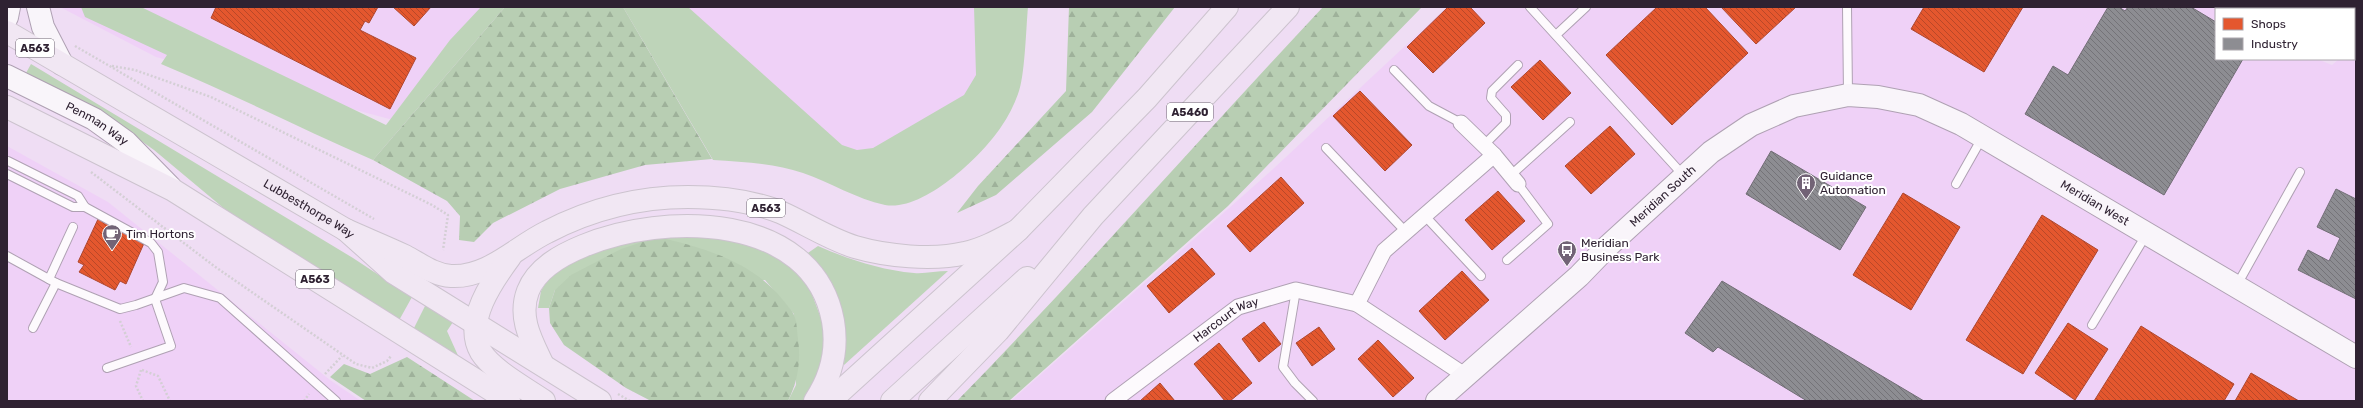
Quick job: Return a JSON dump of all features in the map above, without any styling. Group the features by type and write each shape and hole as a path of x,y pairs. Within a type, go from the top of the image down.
{"highway":[{"path":"830,401 1018,230 1146,98 1228,7"},
{"name":"A5460","path":"892,401 1093,216 1288,7"},
{"name":"Lubbesthorpe Way","path":"7,32 346,230 394,273 542,363 600,401"},
{"name":"A563","path":"8,108 173,190 509,401"},
{"name":"A563","path":"346,230 406,257 428,270 449,276 475,273 491,266 514,253 536,237 597,210 643,200 688,197 756,204 779,212 853,246 892,255 939,256 965,253 1018,230"},
{"path":"930,401 998,331 1093,216"},
{"path":"542,363 527,333 525,312 528,291 545,267 578,248 598,239 626,232 676,226 711,227 740,231 776,245 805,266 822,287 832,314 836,344 829,377 815,401"},
{"name":"A563","path":"514,253 500,270 481,306 475,323 475,340 481,352 495,366 544,401"}],"street":[{"path":"7,17 9,7"},
{"path":"38,7 43,27 62,64"},
{"name":"Penman Way","path":"7,76 94,119 126,142 173,190"},
{"name":"Meridian West","path":"1818,100 1848,95 1878,97 1919,105 1961,124 2356,357"},
{"name":"Meridian South","path":"1437,401 1579,276 1607,247 1721,144 1751,124 1776,112 1818,100"},
{"path":"1461,123 1489,150 1514,179"},
{"path":"1357,304 1384,251 1405,231 1425,216 1489,150"},
{"name":"Harcourt Way","path":"1112,401 1238,307 1296,290 1357,304 1466,376"}],"lane":[{"path":"1530,7 1685,177"},
{"path":"1556,36 1586,7"},
{"path":"1847,7 1848,95"},
{"path":"1489,150 1506,123 1506,114 1491,98 1492,91 1518,65"},
{"path":"1394,70 1429,106 1461,123"},
{"path":"1507,260 1548,224 1514,179 1570,122"},
{"path":"1956,184 1983,137"},
{"path":"1326,148 1405,231"},
{"path":"8,161 78,196 85,207 150,243 158,252 163,282 155,299 171,346 107,368"},
{"path":"2237,286 2300,172"},
{"path":"7,174 73,207 85,207"},
{"path":"1425,216 1481,276"},
{"path":"34,328 73,227"},
{"path":"2092,326 2148,233"},
{"path":"7,256 52,281 120,309 155,299 184,288 220,298 336,401"},
{"path":"1296,290 1283,367 1295,383 1313,401"}],"path":[{"path":"110,66 135,70 211,97 432,205 448,215 443,250"},
{"path":"88,170 214,266 356,364 372,368 387,361 391,356"},
{"path":"114,319 120,321 136,358"},
{"path":"144,401 136,386 141,370 158,376 170,401"}],"shaded area":[{"path":"60,7 501,7 397,121 156,57"},
{"path":"668,7 1014,7 994,84 861,162"},
{"path":"1447,7 2273,7 2274,8 2215,8 2215,60 2320,60 2332,65 2338,60 2356,60 2356,401 1011,401 1272,170"},
{"path":"7,146 108,202 330,380 361,401 7,401"}],"green space":[{"path":"81,7 141,7 386,125 450,40 481,7 505,7 373,160 215,87 161,64 167,55 85,17"},
{"path":"505,7 623,7 712,159 645,165 560,189 493,223 474,242 459,240 460,216 447,201 373,160"},
{"path":"623,7 688,7 842,145 857,150 873,148 964,95 976,75 974,7 1028,7 1025,52 1020,86 1011,111 1004,123 980,153 950,180 916,200 900,205 885,205 853,195 803,173 781,167 713,160"},
{"path":"1069,7 1175,7 1092,112 996,195 957,213 978,186 1066,91"},
{"path":"1323,7 1422,7 1228,206 1009,401 957,401 1050,304"},
{"path":"2356,7 2356,54 2355,8 2306,8"},
{"path":"31,64 353,258 412,297 397,324 239,221 154,150 106,116 26,73"},
{"path":"697,232 776,252 807,281 825,329 822,365 809,396 804,401 788,401 796,385 794,314 765,280 555,290 549,308 538,308 541,291 548,279 565,265 619,241"},
{"path":"657,237 709,251 742,266 771,287 789,307 796,321 799,363 794,386 788,401 651,401 626,388 564,345 550,323 549,308 555,290 571,275 621,249"},
{"path":"818,246 877,267 901,272 918,273 948,271 844,365 844,331 840,304 828,280 805,255"},
{"path":"426,304 453,322 447,331 460,360 413,330"},
{"path":"407,357 475,401 366,401 330,377 344,364 370,374"}],"building: Shops":[{"path":"216,7 378,7 369,23 365,21 360,30 416,58 390,109 211,18"},
{"path":"393,7 431,7 414,26"},
{"path":"1448,7 1470,7 1485,23 1433,73 1407,47"},
{"path":"1657,7 1705,7 1748,53 1672,125 1606,55"},
{"path":"1721,7 1796,7 1756,44"},
{"path":"1924,7 2023,7 1984,72 1911,29"},
{"path":"1540,60 1571,93 1543,120 1511,87"},
{"path":"1360,91 1412,145 1385,171 1333,116"},
{"path":"1610,126 1635,154 1591,194 1565,166"},
{"path":"1281,177 1304,203 1250,252 1227,226"},
{"path":"1498,191 1525,221 1492,250 1465,220"},
{"path":"1903,193 1960,227 1911,310 1853,275"},
{"path":"2042,215 2098,250 2023,374 1966,340"},
{"name":"Tim Hortons","path":"99,217 145,241 126,284 120,281 115,290 79,272 84,265 78,262"},
{"path":"1192,248 1215,274 1169,313 1147,286"},
{"path":"1462,271 1489,300 1445,340 1419,311"},
{"path":"1264,322 1281,344 1259,362 1242,339"},
{"path":"2068,323 2108,349 2075,400 2035,373"},
{"path":"2141,326 2234,384 2224,401 2094,401"},
{"path":"1319,327 1335,349 1312,366 1296,343"},
{"path":"1378,340 1414,378 1393,397 1358,359"},
{"path":"1219,343 1252,383 1230,401 1225,401 1194,364"},
{"path":"2251,373 2299,401 2235,401"},
{"path":"1160,383 1175,401 1140,401"}],"building: Industry":[{"path":"2108,7 2119,7 2125,11 2128,7 2191,7 2215,21 2215,60 2242,60 2164,195 2025,114 2053,66 2068,75"},
{"name":"Guidance Automation","path":"1771,151 1866,207 1840,250 1746,194"},
{"path":"2336,189 2356,199 2356,299 2298,270 2308,250 2329,261 2340,238 2317,227"},
{"path":"1722,281 1924,401 1807,401 1718,347 1713,352 1685,333"}],"place":[{"name":"Guidance Automation","path":"1806,200"},
{"name":"Tim Hortons","path":"112,251"},
{"name":"Meridian Business Park","path":"1567,267"}]}
